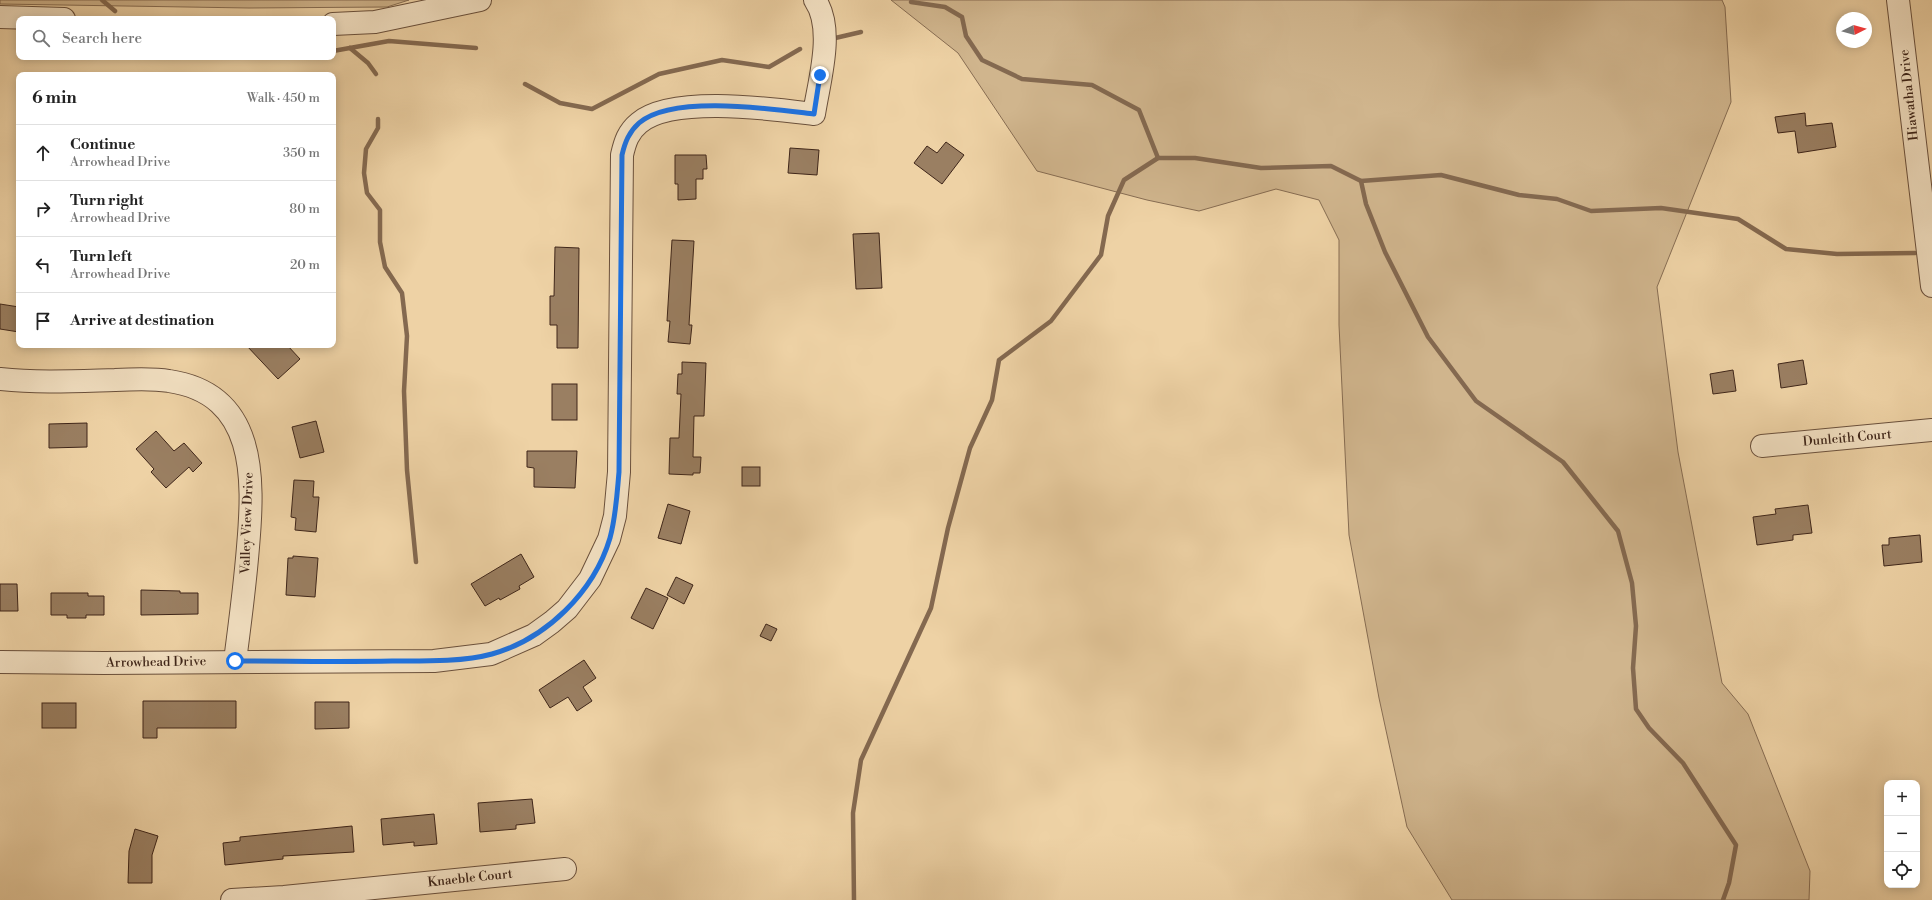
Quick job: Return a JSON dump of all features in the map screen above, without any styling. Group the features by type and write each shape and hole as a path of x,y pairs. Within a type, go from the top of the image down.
{"street":[{"path":"336,24 375,22 480,0"},
{"name":"Arrowhead Drive","path":"0,662 104,663 235,661 434,661 491,654 534,635 567,609 590,579 609,539 615,516 619,472 622,155 626,138 639,123 654,114 686,107 747,107 814,114 823,58 823,22 816,0"},
{"name":"Hiawatha Drive","path":"1898,0 1932,286"},
{"path":"0,17 16,18"},
{"name":"Valley View Drive","path":"0,379 36,382 146,379 169,380 194,387 210,394 226,408 237,424 244,440 249,462 251,488 246,580 235,661"},
{"name":"Dunleith Court","path":"1762,446 1932,430"},
{"name":"Knaeble Court","path":"232,900 284,897 565,869"}],"shaded area":[{"path":"0,0 409,0 387,7 249,8 0,4"},
{"path":"891,0 1722,0 1725,7 1731,102 1657,287 1678,452 1722,683 1748,714 1810,871 1809,900 1452,900 1407,827 1379,698 1349,535 1339,325 1339,240 1319,200 1276,189 1199,211 1147,200 1037,171 958,53"}],"building":[{"path":"1805,113 1806,126 1832,123 1836,147 1798,153 1795,131 1778,133 1775,117"},
{"path":"946,142 964,155 942,184 914,163 927,146 937,153"},
{"path":"790,148 819,150 817,175 788,173"},
{"path":"675,155 706,155 707,169 703,169 703,179 696,179 696,199 678,200 678,184 675,184"},
{"path":"879,233 882,288 856,289 853,234"},
{"path":"672,240 694,241 689,325 692,325 690,344 668,342 670,321 667,321"},
{"path":"555,247 579,248 578,348 557,348 557,325 550,325 550,296 554,296"},
{"path":"0,304 16,307 16,332 0,329"},
{"path":"249,348 290,348 300,359 278,379"},
{"path":"1803,360 1807,384 1781,388 1778,364"},
{"path":"682,362 706,363 704,416 694,416 693,457 701,457 700,473 693,473 693,475 669,474 670,438 679,438 681,394 677,394 678,374 682,374"},
{"path":"1733,370 1736,391 1713,394 1710,374"},
{"path":"552,384 577,384 577,420 552,420"},
{"path":"316,421 324,452 300,458 292,427"},
{"path":"87,423 87,447 49,448 49,424"},
{"path":"156,431 174,451 184,443 202,463 193,472 189,467 166,488 151,472 154,469 136,449"},
{"path":"527,451 577,451 575,488 534,487 534,468 527,467"},
{"path":"742,467 760,467 760,486 742,486"},
{"path":"294,480 314,481 313,497 319,497 316,532 295,530 296,518 291,517"},
{"path":"668,504 690,511 681,544 658,538"},
{"path":"1808,505 1812,533 1793,535 1793,540 1757,545 1753,517 1776,514 1775,509"},
{"path":"1920,535 1922,562 1884,566 1882,545 1889,545 1889,538"},
{"path":"521,554 534,577 519,586 520,589 485,606 471,584"},
{"path":"293,556 318,558 315,597 286,595 288,558 293,558"},
{"path":"676,577 693,585 684,604 667,595"},
{"path":"0,584 17,584 18,611 0,611"},
{"path":"646,588 668,598 653,629 631,618"},
{"path":"141,590 198,593 198,614 141,615"},
{"path":"51,593 88,593 88,596 104,596 104,615 86,615 86,618 67,618 67,615 51,615"},
{"path":"766,624 777,629 771,641 760,636"},
{"path":"584,660 596,678 583,687 592,701 577,711 568,697 550,708 539,690"},
{"path":"143,701 236,701 236,728 157,728 157,738 143,738"},
{"path":"315,702 349,702 349,728 315,729"},
{"path":"42,703 76,703 76,728 42,728"},
{"path":"532,799 535,823 516,825 516,829 480,832 478,803"},
{"path":"434,814 437,844 414,846 414,842 383,845 381,819"},
{"path":"352,826 354,852 283,856 283,859 225,865 223,843 240,841 240,837"},
{"path":"135,829 158,836 152,855 152,883 128,883 129,851"}],"waterway":[{"path":"102,0 115,11"},
{"path":"911,2 945,7 962,17 966,36 982,60 1022,79 1092,85 1139,110 1158,158"},
{"path":"831,39 861,32"},
{"path":"336,50 389,41 476,48"},
{"path":"350,48 368,63 376,74"},
{"path":"525,84 560,103 592,109 659,74 722,60 769,67 800,49"},
{"path":"378,119 378,128 366,149 364,173 367,193 380,210 380,242 385,267 402,293 407,336 404,391 407,470 416,562"},
{"path":"854,900 853,813 861,760 931,608 948,528 970,448 992,400 999,360 1051,321 1101,255 1108,216 1124,180 1158,158 1195,158 1261,168 1331,166 1361,181 1441,175 1519,195 1557,199 1591,211 1661,208 1738,219 1786,249 1837,254 1915,253"},
{"path":"1361,181 1366,204 1385,252 1428,337 1476,401 1563,462 1618,531 1632,583 1636,626 1633,668 1636,709 1649,728 1683,763 1736,845 1729,883 1723,900"}],"route":[{"path":"235,661 434,661 491,654 534,635 567,609 590,579 599,562 609,539 615,516 619,472 622,155 626,138 639,123 654,114 686,107 747,107 814,114 820,75"}]}
